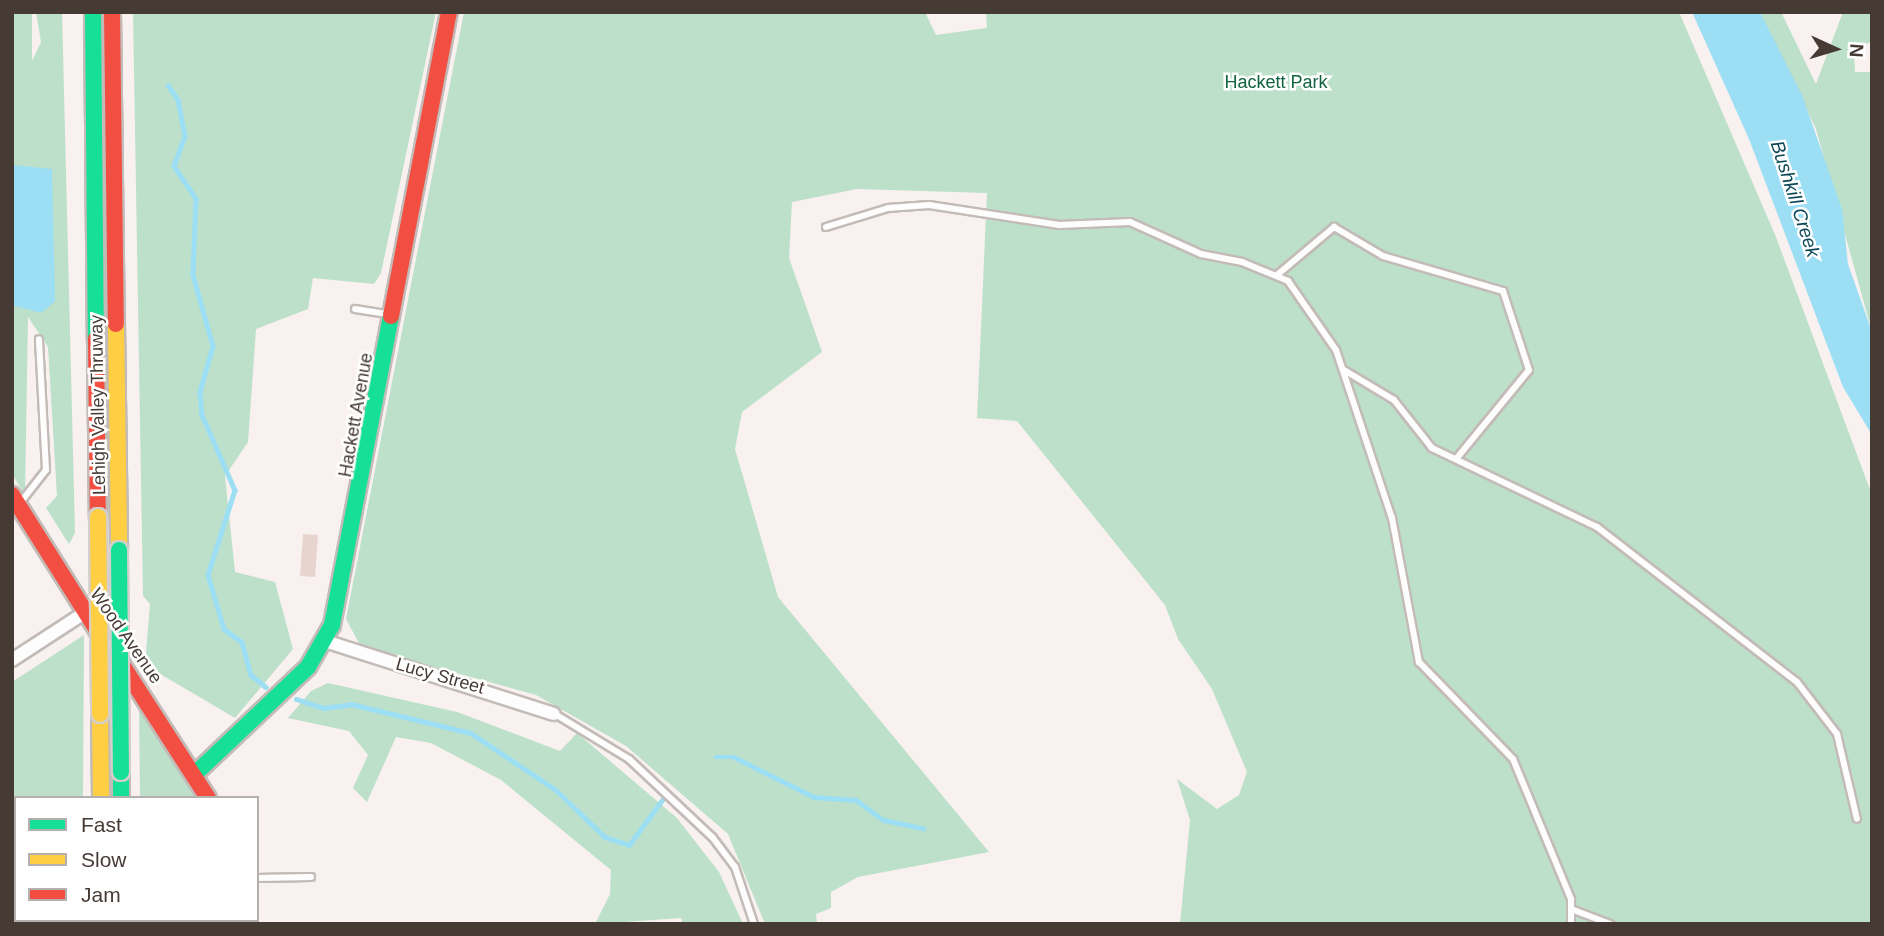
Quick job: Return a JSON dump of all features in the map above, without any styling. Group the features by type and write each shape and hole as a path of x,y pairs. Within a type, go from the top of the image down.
{"main road":[{"name":"Lehigh Valley Thruway","path":"93,12 101,796"},
{"name":"Lehigh Valley Thruway","path":"112,12 121,796"},
{"name":"Hackett Avenue","path":"197,772 297,679 325,641 343,588 449,12"},
{"name":"Wood Avenue","path":"15,500 84,613 197,772 207,796"}],"street":[{"path":"13,658 84,613"},
{"name":"Lucy Street","path":"325,641 554,714"}],"lane":[{"path":"826,227 888,208 929,205 1059,225 1130,222 1201,254 1277,275 1336,350 1392,518 1419,662 1513,759 1571,909 1571,924"},
{"path":"1277,275 1334,227 1383,256 1503,291 1529,370 1457,458"},
{"path":"355,309 393,315"},
{"path":"15,500 46,470 39,339"},
{"path":"1342,369 1394,400 1432,448 1597,527 1797,682 1837,734 1857,819"},
{"path":"554,714 629,759 713,838 735,867 754,924"},
{"path":"259,878 312,877"},
{"path":"1571,909 1610,924"}],"green space":[{"path":"12,12 32,12 32,61 41,42 36,12 62,12 75,533 69,544 46,508 57,496 48,347 28,317 25,495 12,474"},
{"path":"133,12 436,12 381,273 374,284 313,278 308,309 256,329 248,442 225,476 235,572 275,582 293,649 235,718 145,665 150,604 143,596"},
{"name":"Hackett Park","path":"464,12 925,12 936,35 987,28 986,12 1679,12 1776,237 1872,495 1872,924 1180,924 1190,820 1177,779 1217,809 1239,795 1247,772 1212,689 1178,639 1165,605 1017,421 977,418 987,193 857,189 792,202 789,258 822,352 742,412 735,449 778,597 989,852 858,877 831,892 831,908 816,914 817,924 765,924 728,834 626,746 536,695 361,647 346,619"},
{"path":"1760,12 1781,12 1816,84 1843,12 1872,12 1872,41 1854,51 1855,72 1872,72 1872,332 1816,129"},
{"path":"84,635 83,796 14,796 14,922 81,924 12,924 12,682"},
{"path":"328,683 457,712 560,751 577,733 677,818 719,872 743,924 683,924 681,918 595,924 610,894 611,870 501,780 431,743 396,737 367,802 353,788 368,755 349,731 288,718 311,691"},
{"path":"139,699 191,782 196,796 140,796"}],"water":[{"name":"Bushkill Creek","path":"1692,12 1760,12 1802,95 1842,209 1848,264 1872,332 1872,435 1843,387 1749,139"},
{"path":"12,165 52,169 55,301 41,313 12,305"}],"building":[{"path":"303,534 318,535 315,577 300,576"}],"waterway":[{"path":"168,85 178,100 185,136 174,166 196,199 193,275 213,346 200,392 202,415 235,490 208,575 224,629 242,642 251,675 266,687"},
{"path":"296,699 324,708 351,704 471,733 556,790 605,837 629,845 662,800"},
{"path":"716,757 734,757 814,797 856,800 884,820 923,828"}],"traffic: fast":[{"path":"93,12 96,339"},
{"path":"197,772 308,667 332,625 391,316"},
{"path":"119,550 121,772"},
{"path":"121,772 121,796"}],"traffic: slow":[{"path":"116,324 119,550"},
{"path":"98,517 100,714"},
{"path":"100,714 101,796"}],"traffic: jam":[{"path":"112,12 116,324"},
{"path":"391,316 449,12"},
{"path":"96,339 98,517"},
{"path":"12,495 100,635"},
{"path":"119,660 207,796"}]}
